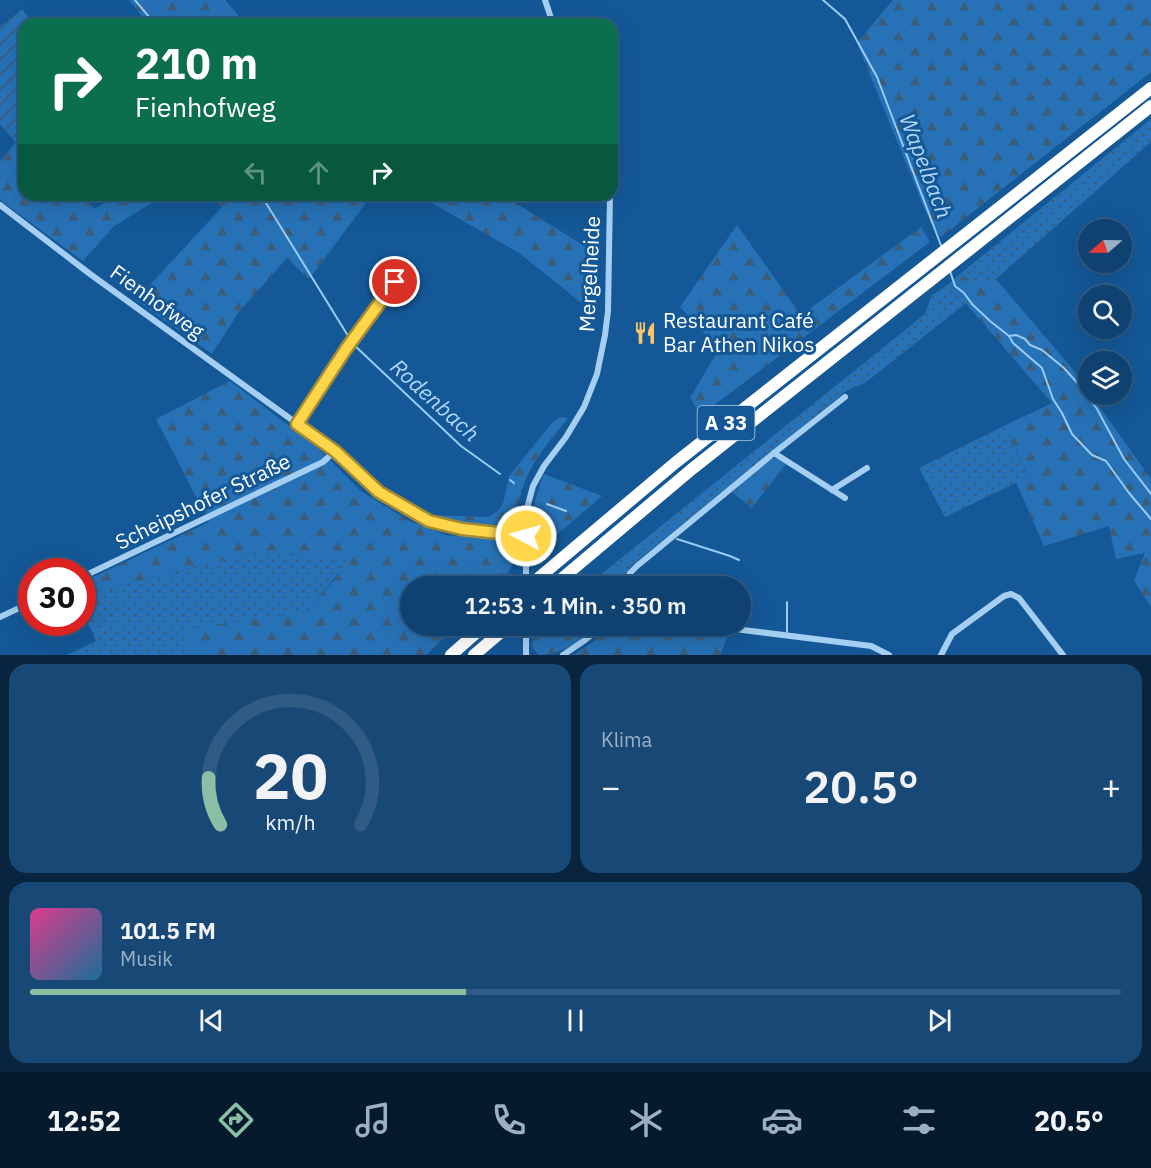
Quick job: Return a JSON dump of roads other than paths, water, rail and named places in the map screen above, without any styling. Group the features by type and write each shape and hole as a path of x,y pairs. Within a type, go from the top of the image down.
{"highway":[{"name":"A 33","path":"539,576 675,463 1151,88"},
{"name":"A 33","path":"565,576 692,469 1151,106"},
{"path":"451,655 473,636"},
{"path":"474,655 496,636"}],"street":[{"path":"544,0 552,18"},
{"name":"Mergelheide","path":"527,576 526,512 533,486 584,407 597,374 608,311 610,201"},
{"name":"Fienhofweg","path":"0,205 90,274 335,451 379,492 429,521 462,529 526,536"},
{"path":"297,424 346,349 395,282"},
{"path":"629,576 637,566 845,397"},
{"name":"Scheipshofer Straße","path":"96,571 323,462 335,451"},
{"path":"774,453 845,498"},
{"path":"832,490 867,468"},
{"path":"941,655 952,634 1004,596 1011,594 1019,598 1063,655"},
{"path":"0,618 18,609"},
{"path":"751,631 871,646 889,655"},
{"path":"526,636 526,655"},
{"path":"563,655 590,636"}],"waterway":[{"name":"Rodenbach","path":"135,0 150,18"},
{"name":"Wapelbach","path":"823,0 845,19 877,77 942,248"},
{"name":"Rodenbach","path":"265,201 350,339"},
{"name":"Wapelbach","path":"950,271 955,286 972,304 1042,368 1053,399 1072,434 1092,455 1106,461 1151,519"},
{"name":"Wapelbach","path":"1009,336 1016,335 1025,339 1030,345 1042,350 1064,368 1097,409 1124,459 1151,494"},
{"name":"Rodenbach","path":"353,344 461,446 500,474"},
{"name":"Rodenbach","path":"510,480 514,483"},
{"name":"Rodenbach","path":"547,504 566,511"},
{"name":"Rodenbach","path":"677,539 739,560"},
{"name":"Rodenbach","path":"787,602 787,632"}],"place":[{"name":"Restaurant Café Bar Athen Nikos","path":"645,333"}]}
